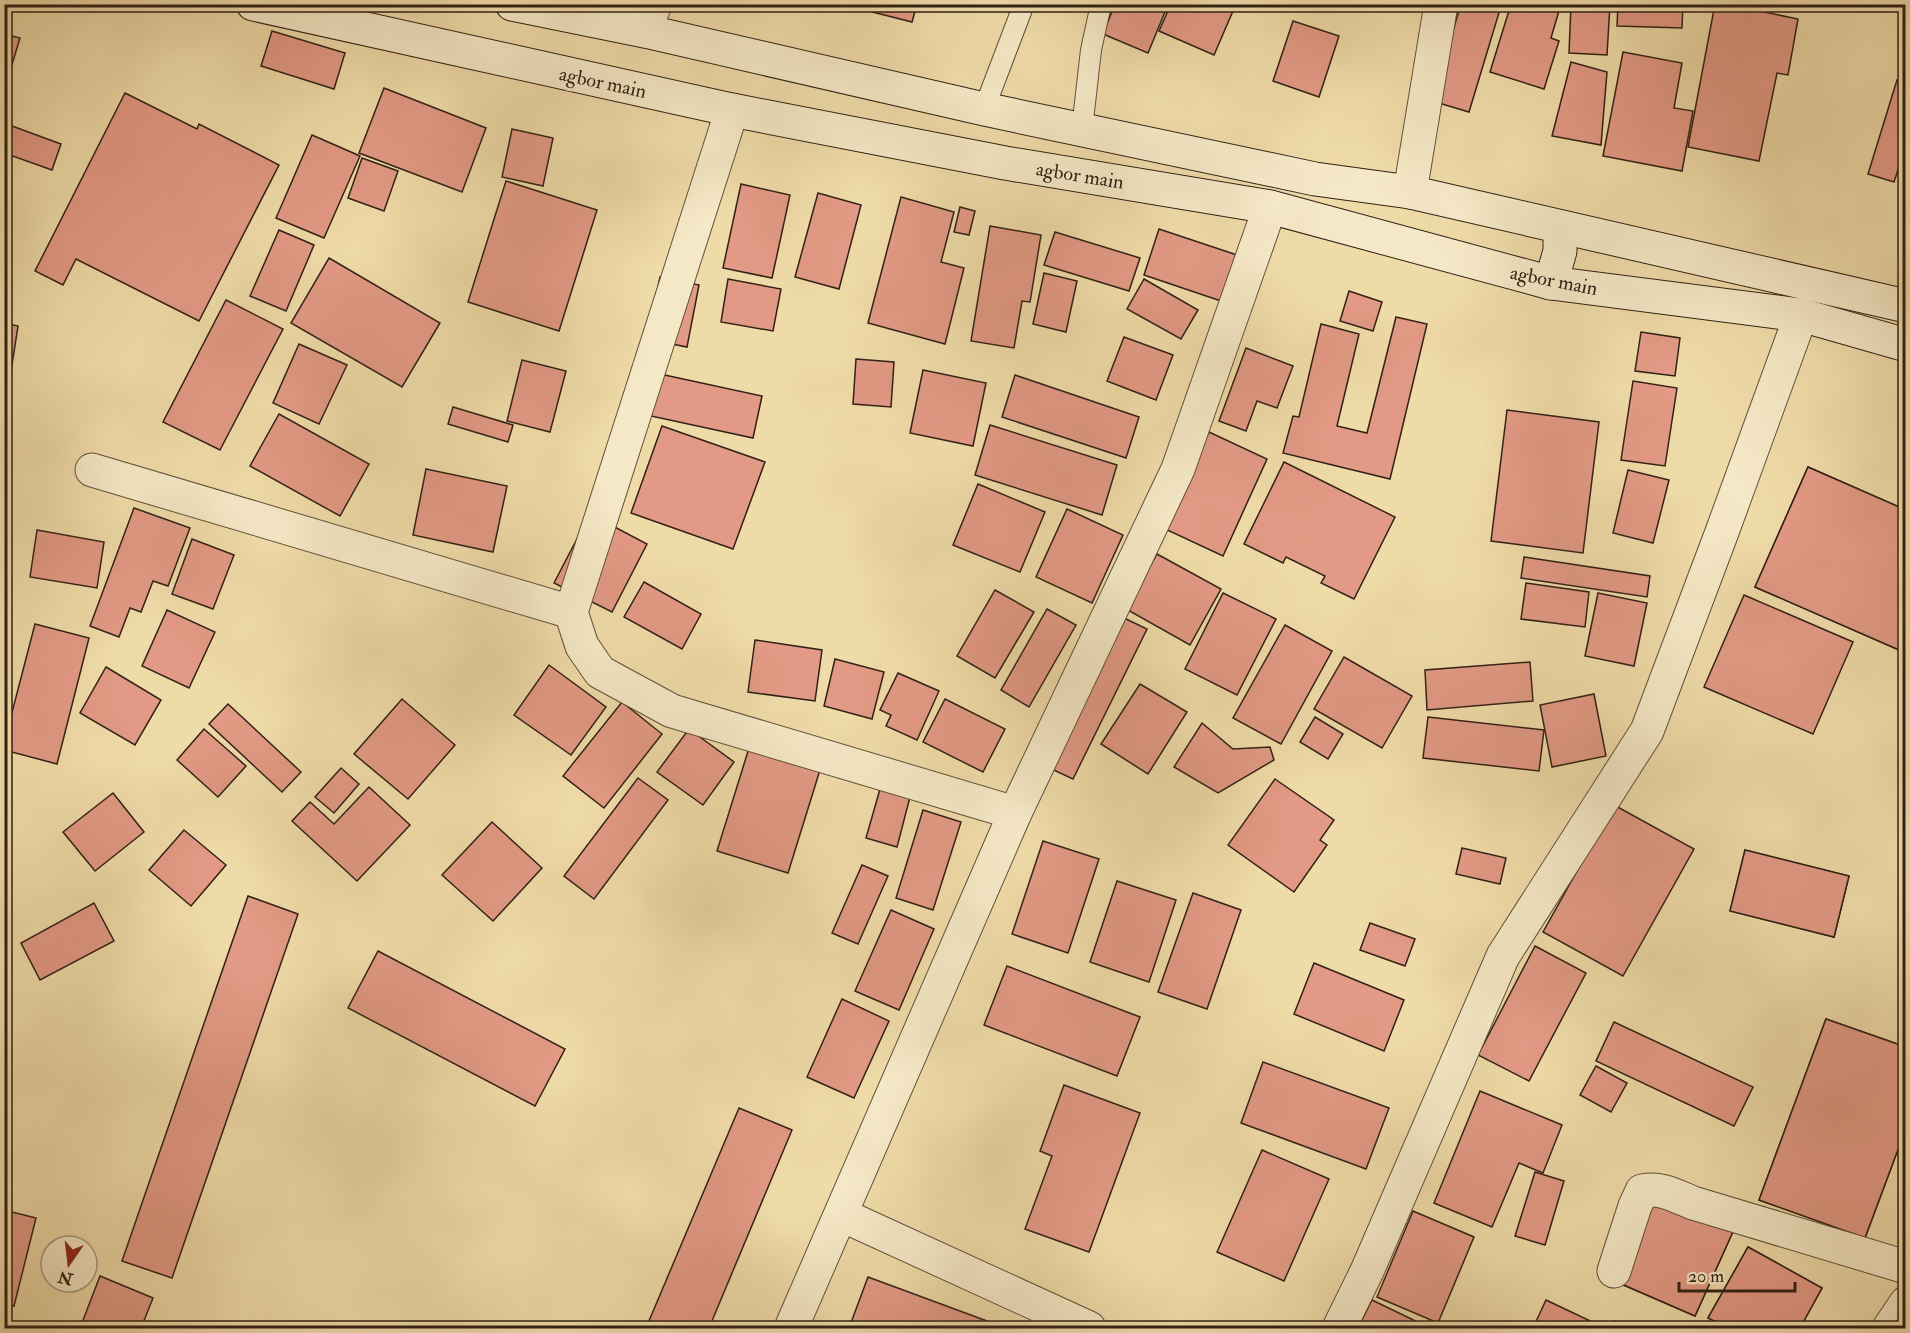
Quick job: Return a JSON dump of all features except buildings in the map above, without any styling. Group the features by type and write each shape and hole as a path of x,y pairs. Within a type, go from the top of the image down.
{"street":[{"name":"agbor main","path":"253,4 732,110 1005,163 1270,207 1551,283 1801,315 1905,345"},
{"path":"512,4 650,18 984,109 1316,179 1410,192 1905,306"},
{"path":"1410,192 1442,4"},
{"path":"732,110 571,612 582,646 600,672 672,711 1015,813"},
{"path":"791,1329 1015,813 1178,469 1270,207"},
{"path":"1551,283 1560,251 1560,227"},
{"path":"1340,1329 1503,956 1647,731 1801,315"},
{"path":"92,470 571,612"},
{"path":"1614,1271 1642,1191 1653,1188 1693,1203 1905,1267"},
{"path":"842,1215 1089,1329"},
{"path":"1889,1329 1905,1303"}],"lane":[{"path":"984,109 1024,4"},
{"path":"1082,129 1091,50 1101,4"}]}
